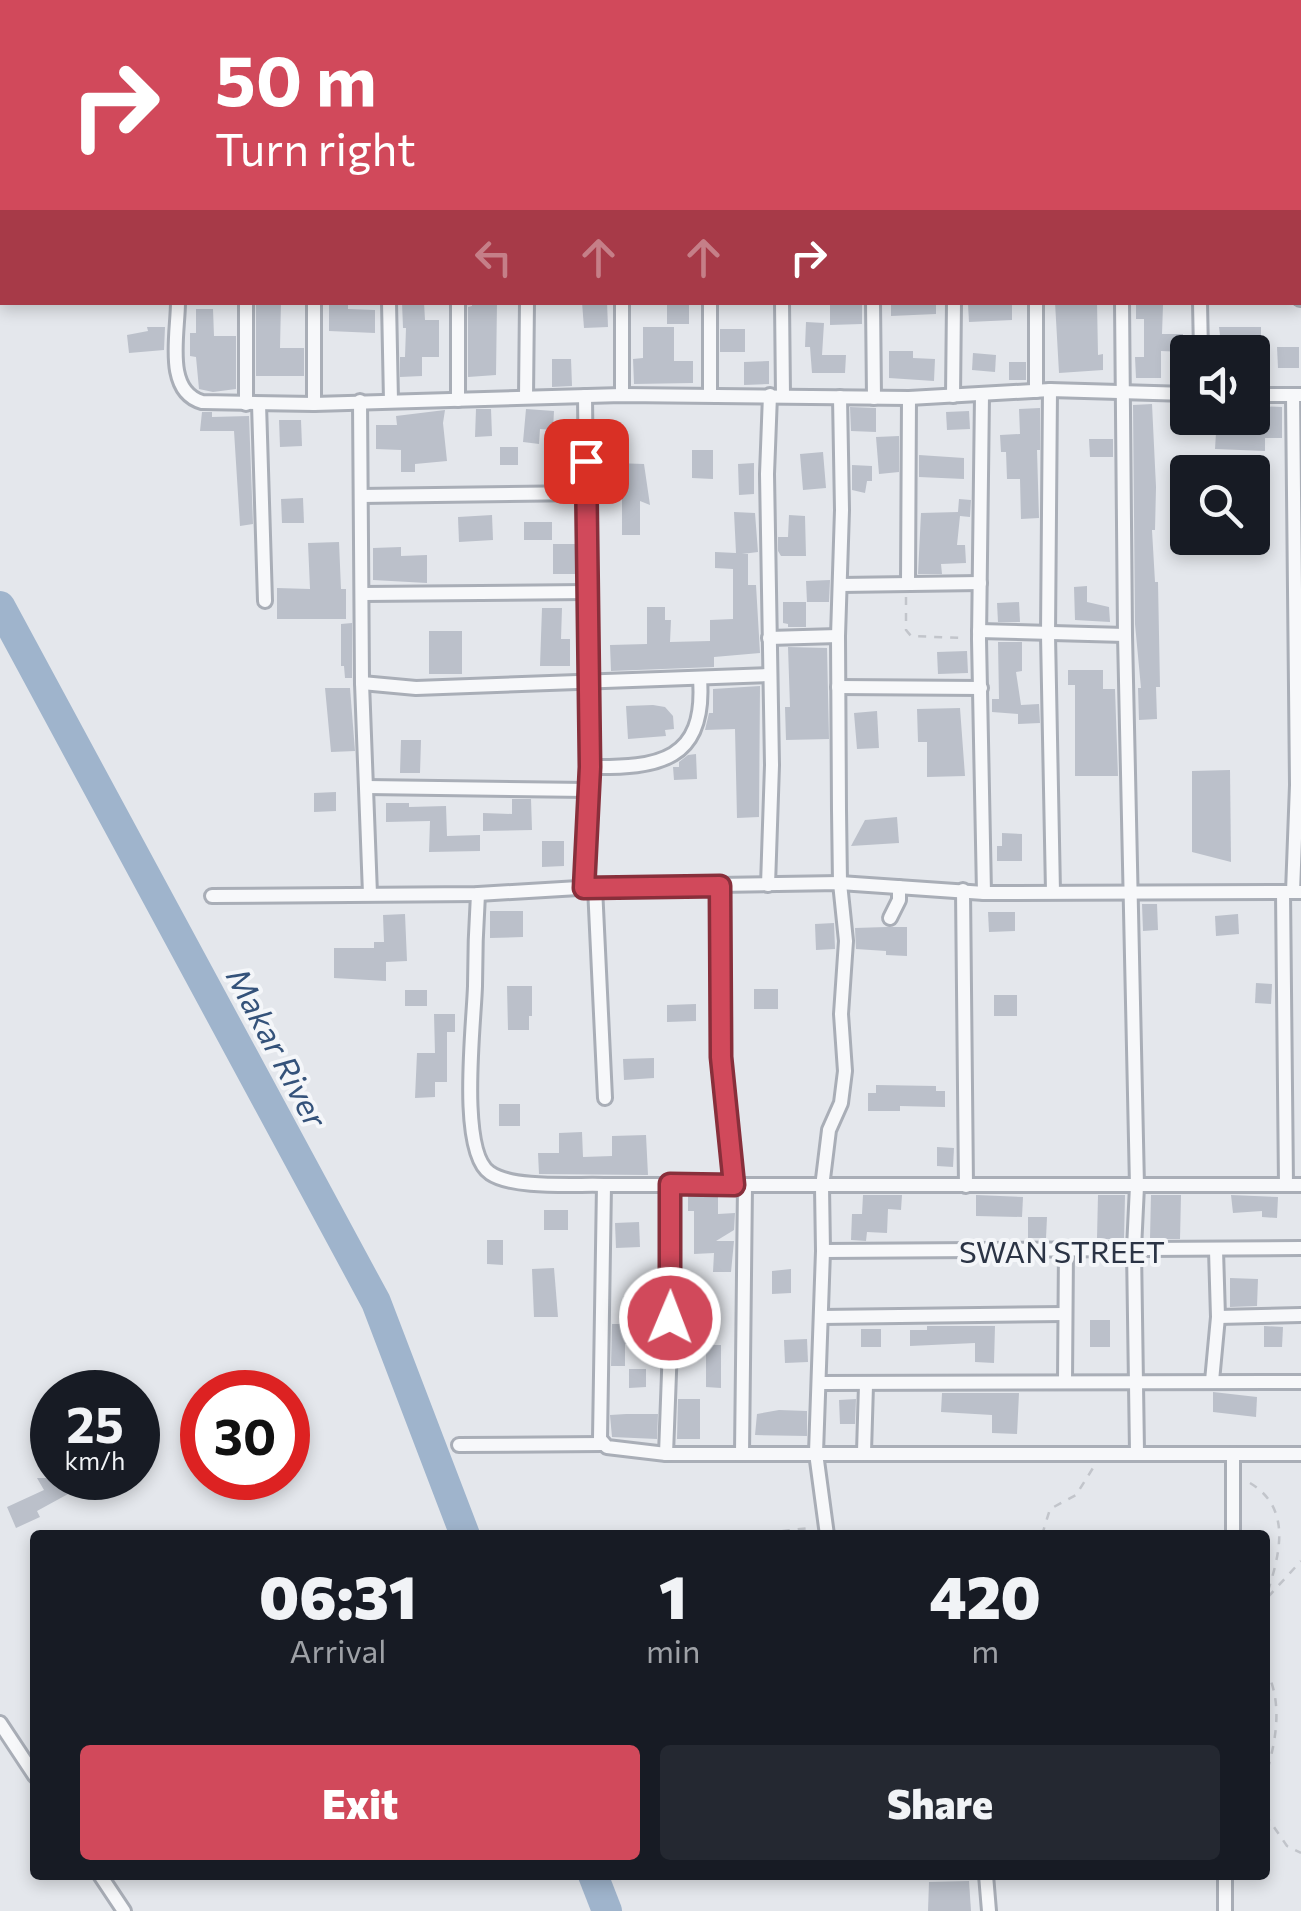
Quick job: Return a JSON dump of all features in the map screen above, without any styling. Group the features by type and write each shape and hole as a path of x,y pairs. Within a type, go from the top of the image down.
{"street":[{"path":"178,305 177,375 184,392 202,402 314,404 710,394 909,398 1043,391 1170,393"},
{"path":"246,305 265,601"},
{"path":"314,305 314,404"},
{"path":"390,305 390,401"},
{"path":"458,305 458,400"},
{"path":"526,396 527,305"},
{"path":"622,305 622,395"},
{"path":"710,305 710,394"},
{"path":"768,885 772,765 769,638 782,305"},
{"path":"874,305 874,398"},
{"path":"953,396 954,305"},
{"path":"1036,305 1043,391 1054,892"},
{"path":"1122,305 1125,635 1138,1186 1134,1249 1138,1452"},
{"path":"1201,335 1202,305"},
{"path":"982,395 979,635 984,892"},
{"path":"1270,395 1297,395 1299,785 1292,892 1286,1185"},
{"path":"585,396 590,888 605,1098"},
{"path":"826,1530 816,1453 822,1186 829,1130 845,1090 841,1014 846,941 840,884 838,687 840,397"},
{"path":"908,584 909,398"},
{"path":"360,401 362,682 370,894"},
{"path":"361,496 586,493"},
{"path":"841,585 980,583"},
{"path":"362,594 586,592"},
{"path":"979,635 1125,635"},
{"path":"769,638 838,636"},
{"path":"362,682 416,688 769,676"},
{"path":"590,767 632,766 682,750 692,739 699,717 700,680"},
{"path":"838,687 980,688"},
{"path":"367,787 588,790"},
{"path":"212,896 478,894 840,884 984,892 1292,892"},
{"path":"720,886 721,1057 739,1185 742,1454"},
{"path":"890,918 899,900 899,887"},
{"path":"963,890 966,1186"},
{"path":"478,894 470,1097 477,1154 484,1168 502,1178 604,1185 1301,1185"},
{"path":"666,1454 670,1184"},
{"path":"602,1444 604,1185"},
{"path":"1065,1382 1066,1248"},
{"name":"SWAN STREET","path":"823,1252 1301,1248"},
{"path":"1212,1382 1218,1317 1216,1250"},
{"path":"821,1317 1064,1314"},
{"path":"1218,1317 1301,1315"},
{"path":"818,1383 1301,1382"},
{"path":"864,1452 866,1385"},
{"path":"459,1446 602,1444 628,1452 666,1454 1301,1454"},
{"path":"1233,1454 1233,1530"},
{"path":"0,1723 30,1768"},
{"path":"103,1880 124,1911"},
{"path":"986,1880 989,1911"},
{"path":"1224,1880 1225,1911"}],"path":[{"path":"908,584 904,614 906,630 912,636 979,635"},
{"path":"1044,1530 1050,1510 1076,1496 1102,1453"},
{"path":"1234,1481 1250,1483 1264,1491 1276,1511 1281,1538 1270,1585"},
{"path":"1270,1595 1301,1561"},
{"path":"1270,1676 1276,1686 1275,1744 1270,1761"},
{"path":"1270,1821 1287,1846 1301,1853"}],"building":[{"path":"256,305 281,305 280,348 304,348 304,376 256,376"},
{"path":"329,305 375,310 375,333 329,331"},
{"path":"402,305 424,305 425,320 439,320 439,357 422,357 422,376 400,377 400,357 405,357"},
{"path":"497,305 496,375 468,377 468,307"},
{"path":"582,305 607,305 608,327 584,328"},
{"path":"667,305 689,305 689,324 667,324"},
{"path":"830,305 862,305 862,324 830,325"},
{"path":"891,305 936,305 936,314 891,316"},
{"path":"968,305 1012,305 1012,320 969,322"},
{"path":"1055,305 1097,305 1098,355 1103,354 1103,370 1059,373"},
{"path":"1136,305 1163,305 1162,334 1183,334 1170,335 1170,351 1161,351 1161,378 1136,378 1135,357 1144,357 1144,319 1136,319"},
{"path":"196,309 213,309 214,336 236,336 236,389 199,389 196,357 190,356 190,333 196,333"},
{"path":"806,322 824,323 822,355 846,355 845,373 812,373 810,347 805,347"},
{"path":"147,327 165,327 164,350 129,353 127,335 148,331"},
{"path":"643,327 674,327 674,361 693,361 693,383 634,384 633,359 643,358"},
{"path":"1219,327 1261,327 1261,335 1220,335"},
{"path":"720,329 745,329 745,352 720,352"},
{"path":"1277,347 1299,347 1299,368 1278,368"},
{"path":"889,351 913,351 913,358 935,359 934,381 889,378"},
{"path":"973,353 996,355 995,372 972,370"},
{"path":"552,359 571,359 572,386 552,387"},
{"path":"769,361 769,384 744,385 744,362"},
{"path":"1009,362 1026,362 1026,380 1009,380"},
{"path":"1152,404 1156,487 1152,530 1158,582 1160,687 1156,687 1157,719 1139,720 1133,405"},
{"path":"850,407 876,408 876,432 851,431"},
{"path":"1270,407 1282,407 1282,438 1265,438 1265,451 1215,449 1216,435 1270,435"},
{"path":"1040,408 1039,518 1021,519 1020,479 1007,479 1006,452 1001,452 1000,435 1020,434 1019,409"},
{"path":"476,409 491,409 492,436 475,437"},
{"path":"526,409 554,411 553,430 540,429 539,444 523,442"},
{"path":"445,410 447,461 415,464 415,472 401,472 401,450 376,449 376,425 397,425 396,416"},
{"path":"969,411 970,429 947,430 946,412"},
{"path":"202,412 212,412 212,417 249,416 253,524 240,526 234,431 200,431"},
{"path":"279,420 301,420 302,446 280,447"},
{"path":"899,436 899,472 879,474 876,437"},
{"path":"1089,439 1113,439 1113,457 1090,457"},
{"path":"500,447 518,447 518,465 500,465"},
{"path":"692,450 713,450 713,479 692,478"},
{"path":"823,452 826,488 803,490 800,454"},
{"path":"919,455 964,458 964,479 919,477"},
{"path":"615,463 644,464 650,505 640,501 640,535 622,535 622,493 612,489"},
{"path":"754,463 754,494 739,495 738,464"},
{"path":"852,465 872,466 872,481 867,481 865,493 852,490"},
{"path":"303,498 304,523 282,523 281,499"},
{"path":"959,499 971,500 970,517 960,516 957,545 965,545 966,563 941,564 942,574 918,574 921,513 958,512"},
{"path":"734,512 755,513 758,552 742,554 748,554 748,585 756,585 760,653 714,657 714,667 611,671 610,645 647,644 647,607 665,607 665,620 671,620 670,642 710,641 710,620 733,619 733,569 715,568 715,552 736,553"},
{"path":"492,515 493,540 459,542 458,517"},
{"path":"789,515 805,516 806,556 781,556 778,551 778,537 788,537"},
{"path":"524,522 552,522 552,540 524,540"},
{"path":"339,542 346,619 277,619 277,588 310,589 308,543"},
{"path":"553,544 575,544 576,574 553,574"},
{"path":"401,547 401,556 427,555 427,583 373,580 373,548"},
{"path":"830,580 829,602 807,602 806,581"},
{"path":"1087,586 1087,602 1109,607 1110,622 1075,620 1074,587"},
{"path":"783,602 806,602 806,627 788,627 783,623"},
{"path":"1019,602 1020,622 998,622 997,603"},
{"path":"542,608 562,608 561,639 570,639 570,666 540,666"},
{"path":"352,623 352,678 345,678 341,666 341,624"},
{"path":"429,631 462,631 462,674 429,674"},
{"path":"998,642 1022,642 1022,671 1016,672 1021,705 1039,704 1040,723 1018,724 1018,714 992,712 992,699 999,699"},
{"path":"788,647 827,648 829,739 786,740 785,707 790,707"},
{"path":"967,651 968,673 938,674 937,652"},
{"path":"1068,670 1103,670 1103,689 1115,689 1118,776 1075,776 1075,685 1068,685"},
{"path":"760,686 759,817 737,818 735,729 705,730 709,713 713,713 713,689"},
{"path":"325,688 350,688 355,751 331,752"},
{"path":"626,706 665,707 673,716 674,729 665,730 666,736 628,739"},
{"path":"960,708 965,776 927,777 927,742 918,742 917,709"},
{"path":"877,711 879,748 857,749 854,713"},
{"path":"401,740 421,740 420,773 400,773"},
{"path":"696,754 697,779 674,780 673,767 679,767 688,755"},
{"path":"1230,770 1231,862 1192,852 1192,771"},
{"path":"336,792 336,811 314,812 314,793"},
{"path":"512,799 531,799 532,830 483,831 483,813 512,814"},
{"path":"386,803 446,806 447,836 480,835 480,851 429,852 430,821 386,822"},
{"path":"897,817 899,843 851,846 865,820"},
{"path":"1002,833 1022,834 1022,861 997,861"},
{"path":"542,841 564,841 564,866 542,867"},
{"path":"1142,904 1157,904 1158,930 1143,931"},
{"path":"490,911 523,911 523,937 490,938"},
{"path":"988,912 1015,912 1015,931 989,932"},
{"path":"405,914 407,961 386,962 386,981 334,978 334,948 374,948 374,942 384,942 383,915"},
{"path":"1238,914 1239,934 1216,936 1215,916"},
{"path":"834,923 835,949 816,950 815,924"},
{"path":"907,927 907,956 856,949 855,928"},
{"path":"1256,983 1272,984 1271,1004 1255,1003"},
{"path":"507,986 532,986 529,1030 508,1030"},
{"path":"754,989 778,989 778,1009 754,1009"},
{"path":"405,990 427,990 427,1006 405,1006"},
{"path":"994,995 1017,995 1017,1016 994,1016"},
{"path":"696,1004 696,1021 667,1022 667,1005"},
{"path":"434,1014 455,1014 455,1032 447,1032 447,1082 435,1082 435,1097 415,1098 417,1053 435,1053"},
{"path":"654,1058 654,1078 624,1080 623,1059"},
{"path":"876,1085 936,1086 936,1091 945,1091 945,1107 900,1106 900,1111 868,1111 868,1093 876,1093"},
{"path":"499,1104 520,1104 520,1126 499,1126"},
{"path":"582,1132 583,1157 612,1156 612,1136 646,1135 648,1175 539,1174 538,1153 559,1153 559,1133"},
{"path":"937,1147 954,1148 953,1167 937,1166"},
{"path":"688,1195 718,1195 718,1214 735,1213 734,1230 716,1241 734,1241 731,1272 713,1272 714,1253 694,1254 694,1211 688,1211"},
{"path":"863,1195 902,1195 901,1210 888,1209 887,1233 867,1232 866,1241 851,1240 852,1214 862,1214"},
{"path":"976,1195 1023,1197 1022,1217 976,1216"},
{"path":"1098,1195 1125,1195 1124,1239 1097,1239"},
{"path":"1151,1195 1181,1195 1180,1239 1150,1239"},
{"path":"1231,1195 1278,1197 1277,1218 1262,1217 1262,1211 1233,1213"},
{"path":"544,1210 568,1210 568,1230 544,1230"},
{"path":"1028,1217 1047,1217 1046,1238 1028,1238"},
{"path":"639,1222 640,1247 616,1248 615,1223"},
{"path":"487,1240 503,1240 503,1265 487,1264"},
{"path":"554,1268 558,1317 534,1317 532,1269"},
{"path":"791,1269 791,1293 772,1294 772,1271"},
{"path":"1230,1278 1258,1279 1257,1306 1230,1307"},
{"path":"623,1296 651,1296 654,1343 625,1344 625,1366 611,1366 612,1324 624,1324"},
{"path":"680,1300 715,1301 715,1317 680,1320"},
{"path":"1090,1320 1110,1320 1110,1347 1090,1347"},
{"path":"927,1326 995,1326 994,1363 975,1362 975,1343 910,1346 910,1330 927,1330"},
{"path":"1264,1326 1283,1327 1282,1347 1264,1347"},
{"path":"861,1329 881,1329 881,1347 861,1347"},
{"path":"807,1339 808,1362 785,1363 784,1340"},
{"path":"706,1345 721,1345 721,1388 706,1387"},
{"path":"629,1369 646,1369 646,1387 629,1388"},
{"path":"1213,1392 1257,1397 1256,1417 1213,1412"},
{"path":"942,1393 1019,1393 1017,1434 992,1433 992,1415 941,1412"},
{"path":"678,1399 700,1399 700,1439 677,1439"},
{"path":"856,1399 855,1424 840,1424 839,1400"},
{"path":"807,1411 807,1436 755,1435 757,1414"},
{"path":"658,1414 657,1439 612,1437 610,1415"},
{"path":"30,1496 30,1500 57,1500 37,1511 40,1517 16,1528 7,1507"},
{"path":"969,1881 971,1911 928,1911 929,1882"}],"waterway":[{"name":"Makar River","path":"0,606 376,1302 463,1530"},
{"name":"Makar River","path":"595,1880 607,1911"}],"route":[{"path":"586,461 590,767 584,888 720,886 721,1057 734,1185 670,1184 670,1318"}]}
